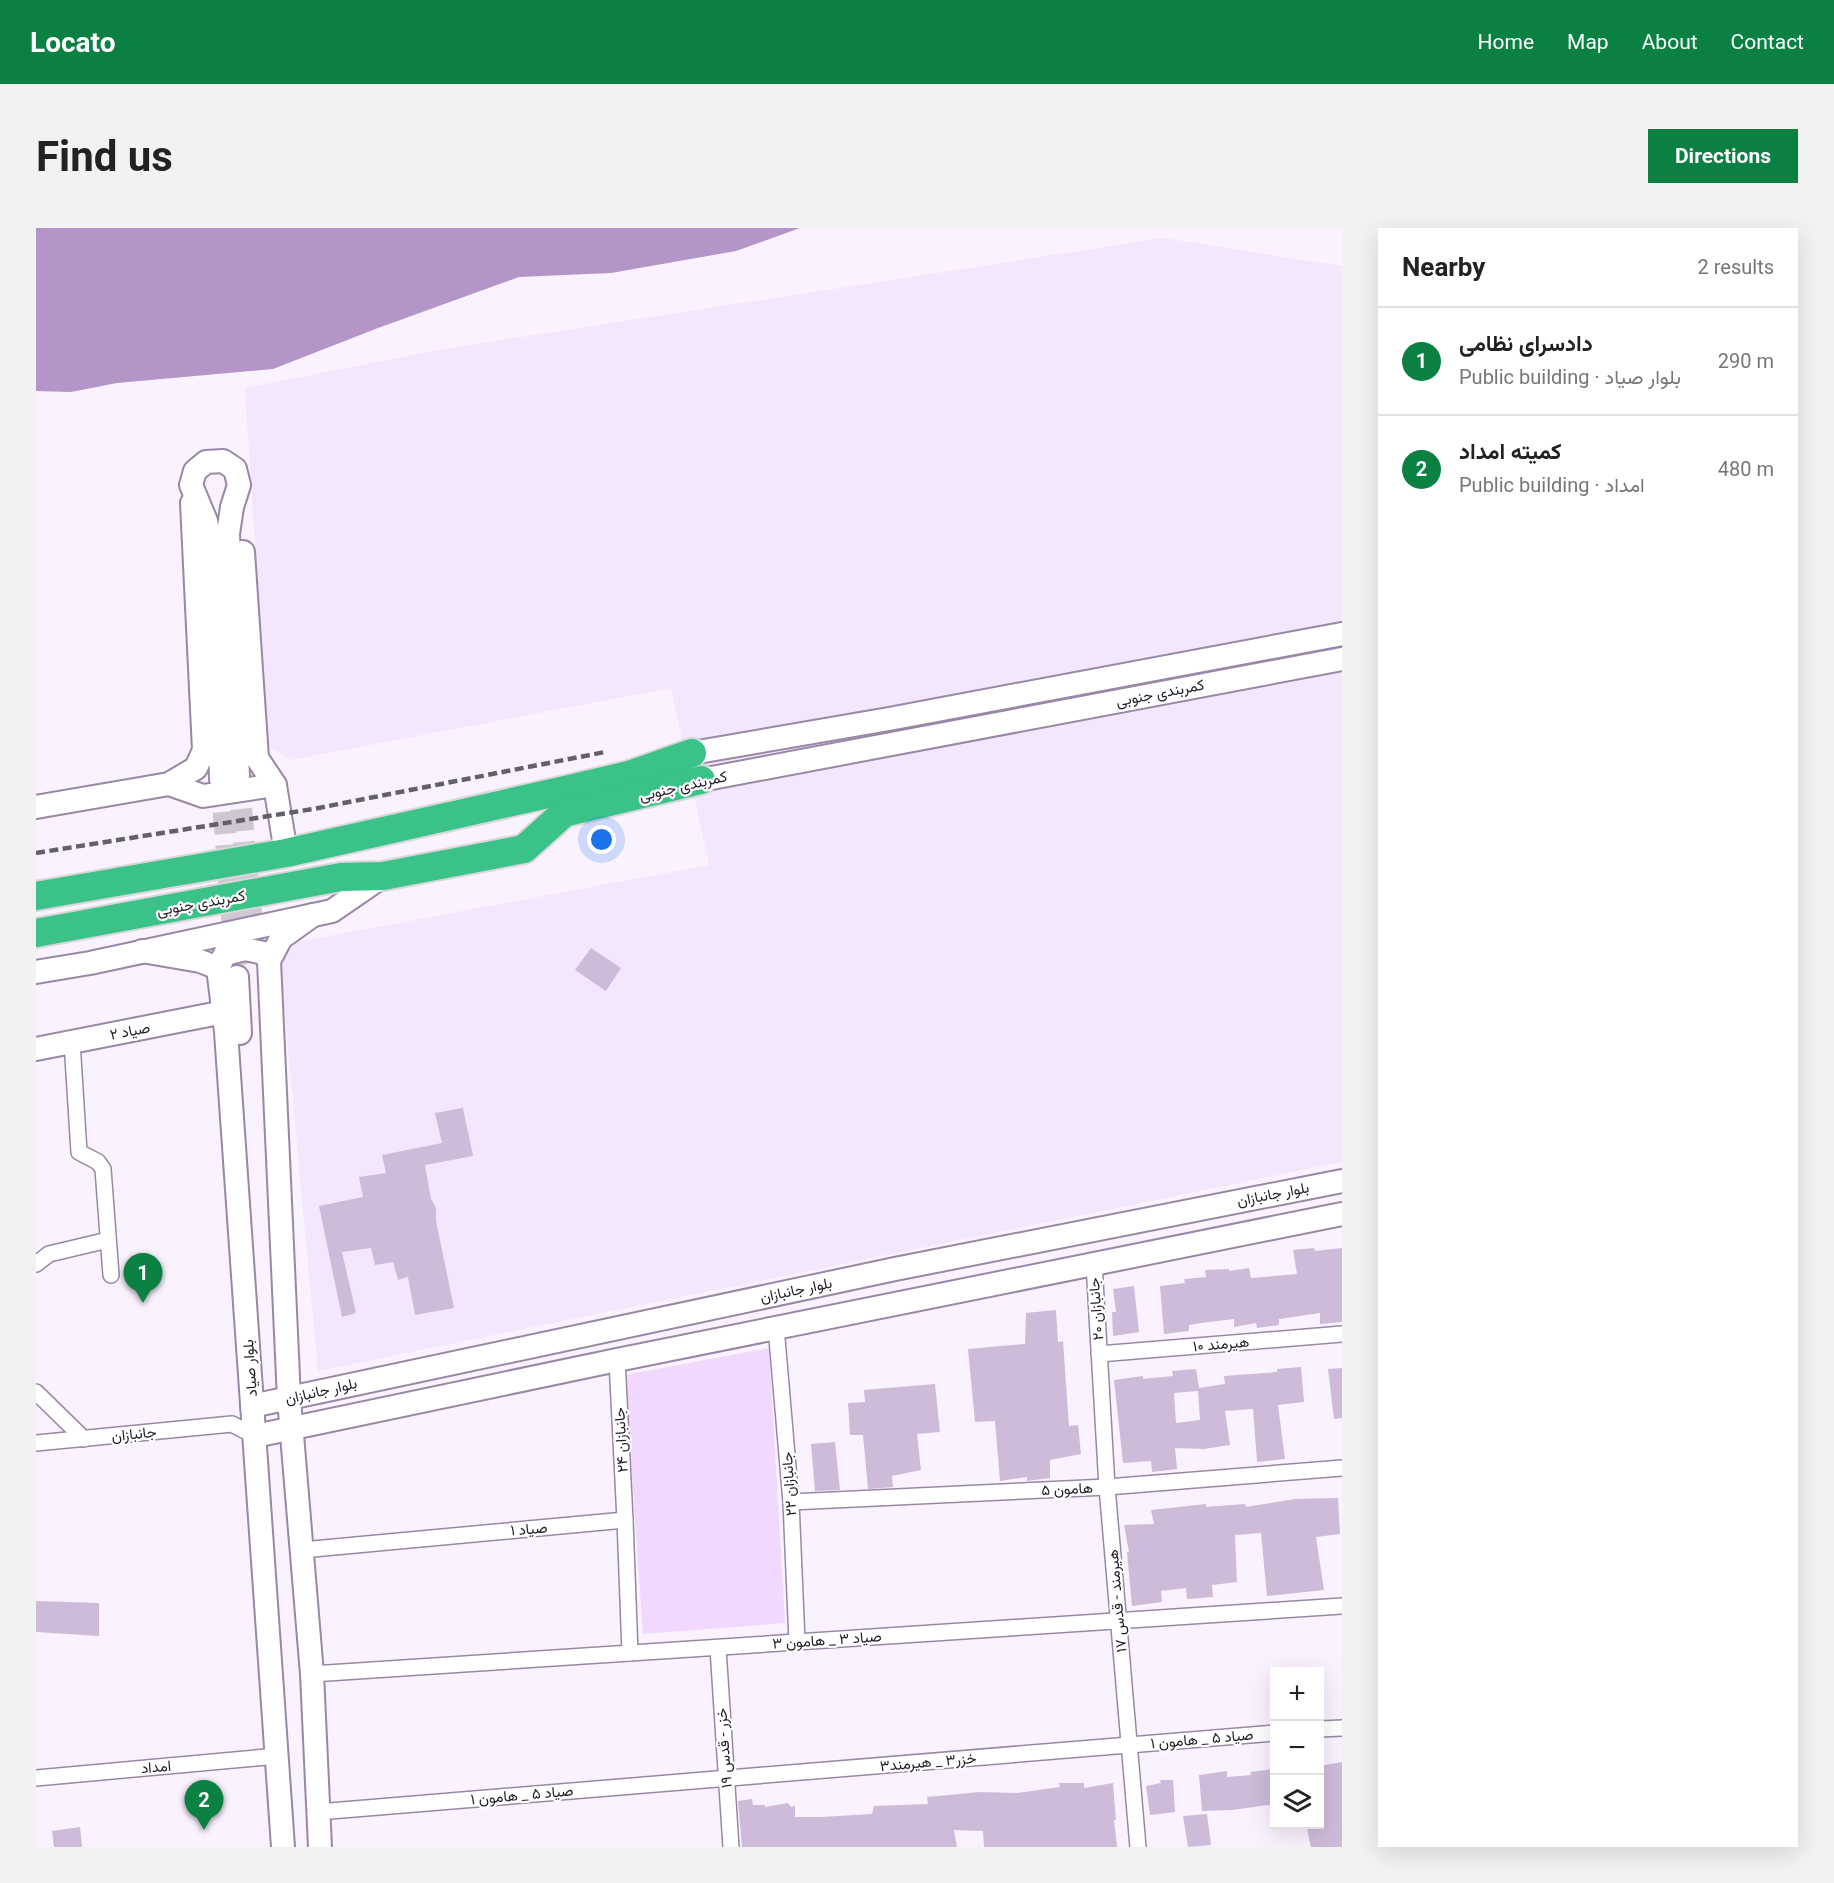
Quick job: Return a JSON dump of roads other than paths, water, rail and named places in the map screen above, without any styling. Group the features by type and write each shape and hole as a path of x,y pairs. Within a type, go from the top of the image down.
{"highway":[{"name":"کمربندی جنوبی","path":"36,933 341,877 383,876 525,849 564,813 631,786 692,753"},
{"name":"کمربندی جنوبی","path":"36,896 286,853 631,786 701,780"}],"main road":[{"path":"36,807 169,784 196,768 204,750 191,485 195,471 206,462 222,461 236,469 239,485 257,758 276,785 286,853"},
{"path":"191,485 206,521 213,552 230,778 228,534 232,507 239,485"},
{"name":"کمربندی جنوبی","path":"692,753 890,719 1342,634"},
{"name":"کمربندی جنوبی","path":"701,780 1342,659"},
{"path":"890,719 894,744"},
{"path":"753,742 758,770"},
{"path":"169,784 203,796 276,785"},
{"path":"36,972 90,963 332,911 383,876"},
{"path":"245,969 281,938 313,915"},
{"path":"142,951 245,969"},
{"path":"245,969 253,1243 245,1303"},
{"path":"245,969 285,1307 292,1429 312,1674 320,1847"},
{"name":"بلوار صیاد","path":"245,969 224,1012 283,1847"},
{"name":"صیاد ۲","path":"36,1049 224,1012"},
{"name":"بلوار جانبازان","path":"252,1406 895,1269 1342,1181"},
{"name":"بلوار جانبازان","path":"255,1436 776,1327 1342,1214"},
{"path":"895,1269 902,1302"},
{"path":"482,1357 488,1387"}],"street":[{"path":"72,1042 79,1152 98,1162 103,1169 111,1275"},
{"path":"36,1264 49,1254 108,1240"},
{"name":"جانبازان ۲۰","path":"1094,1263 1099,1354"},
{"name":"جانبازان ۲۲","path":"776,1327 791,1502 797,1642"},
{"name":"هیرمند ۱۰","path":"1099,1354 1342,1334"},
{"name":"هیرمند - قدس ۱۷","path":"1099,1354 1107,1487 1138,1847"},
{"name":"جانبازان ۲۴","path":"617,1360 625,1520"},
{"path":"36,1392 84,1439"},
{"path":"252,1406 232,1424 255,1436"},
{"name":"جانبازان","path":"36,1443 232,1424"},
{"name":"هامون ۵","path":"791,1502 1107,1487 1342,1468"},
{"path":"625,1520 630,1653"},
{"name":"صیاد ۱","path":"302,1550 625,1520"},
{"name":"صیاد ۳ _ هامون ۳","path":"312,1674 1342,1606"},
{"name":"خزر - قدس ۱۹","path":"718,1648 731,1847"},
{"path":"1324,1730 1342,1728"},
{"name":"صیاد ۵ _ هامون ۱","path":"1129,1745 1270,1733"},
{"name":"خزر۳ _ هیرمند۳","path":"727,1778 1129,1745"},
{"name":"امداد","path":"36,1778 277,1756"},
{"name":"صیاد ۵ _ هامون ۱","path":"318,1812 727,1778"}],"tunnel":[{"path":"238,776 256,970"},
{"path":"221,779 237,977"}],"railway":[{"path":"36,853 313,809 605,752"}],"place":[{"name":"دادسرای نظامی","path":"143,1303"},
{"name":"کمیته امداد","path":"204,1830"}]}
